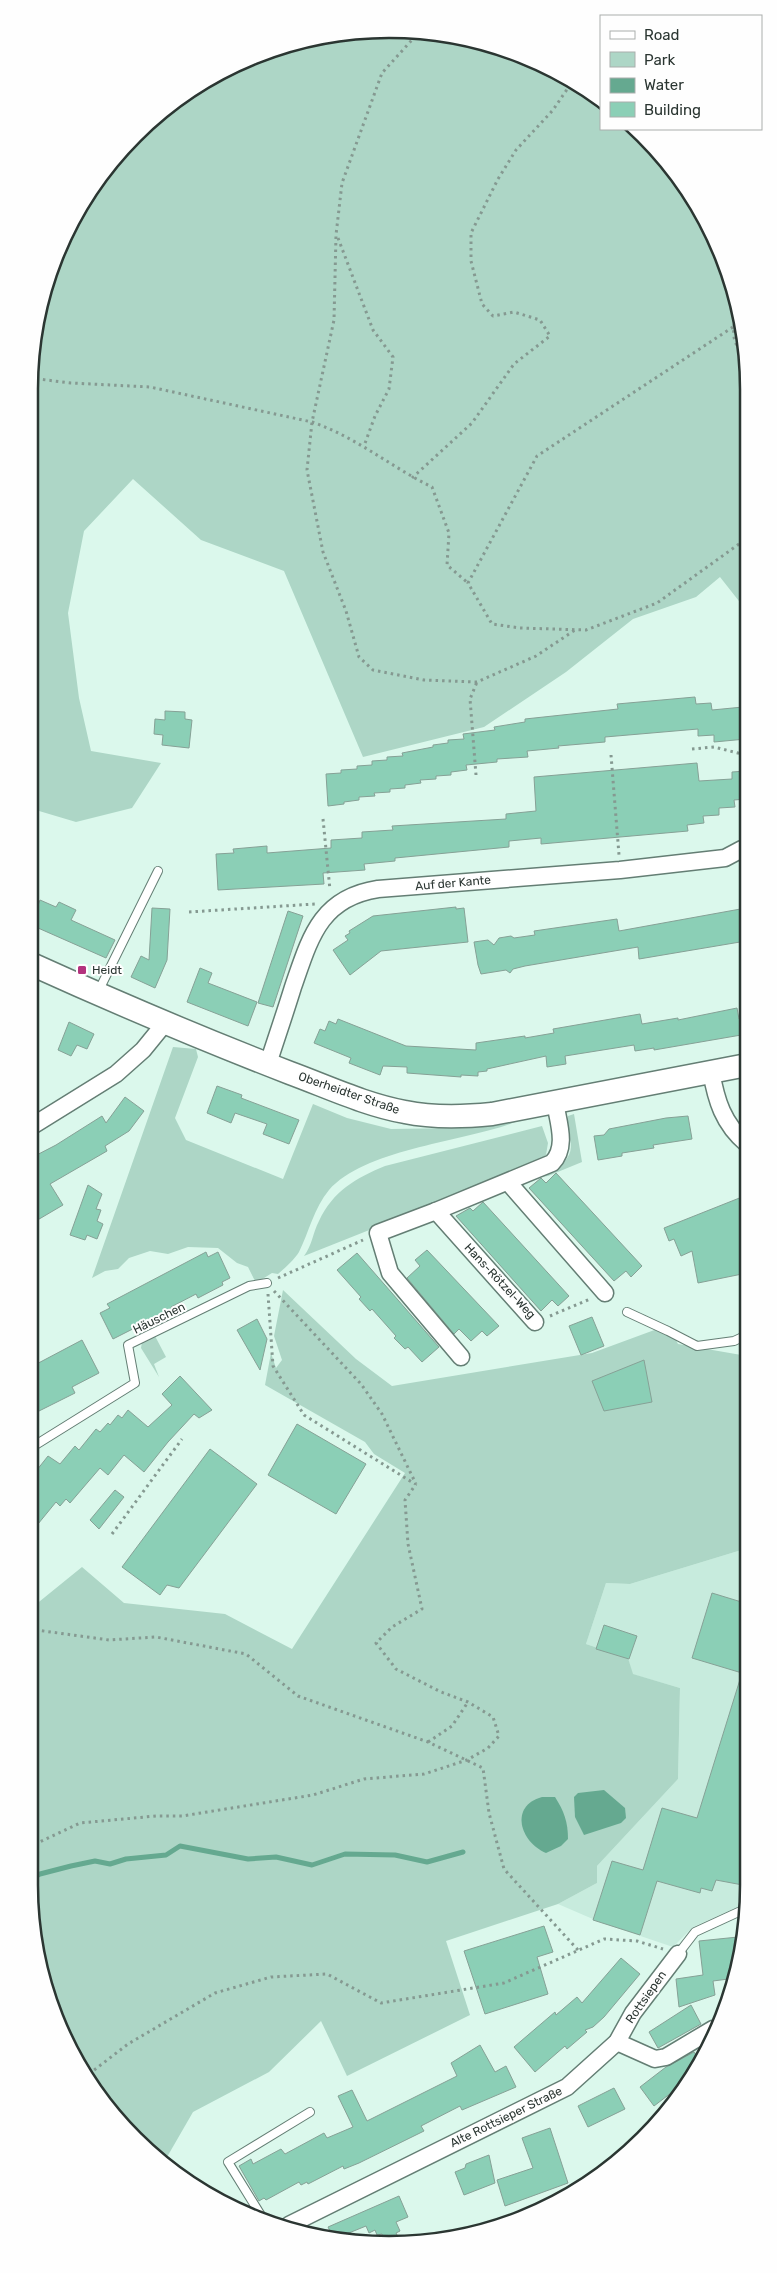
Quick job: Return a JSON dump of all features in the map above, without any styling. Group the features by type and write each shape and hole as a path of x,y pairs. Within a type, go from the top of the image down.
{"street":[{"name":"Auf der Kante","path":"268,1064 309,940 316,927 332,909 347,899 363,892 378,889 620,870 725,858 740,850"},
{"name":"Oberheidter Straße","path":"38,967 165,1024 372,1103 404,1112 454,1117 492,1114 740,1066"},
{"path":"38,1122 116,1074 143,1050 165,1024"},
{"path":"711,1071 722,1114 740,1137"},
{"path":"461,1357 390,1273 378,1233 552,1163 558,1158 561,1141 554,1102"},
{"path":"508,1182 605,1293"},
{"name":"Hans-Rötzel-Weg","path":"436,1211 535,1322"},
{"name":"Rottsiepen","path":"617,2042 634,2013 678,1954"},
{"path":"617,2042 655,2059 666,2056 706,2033"},
{"name":"Alte Rottsieper Straße","path":"294,2223 567,2087 617,2042"}],"lane":[{"path":"97,994 158,871"},
{"name":"Häuschen","path":"38,1443 135,1383 128,1345 249,1286 267,1283"},
{"path":"627,1312 668,1330 697,1346 734,1341 740,1338"},
{"path":"678,1954 695,1932 738,1912"},
{"path":"258,2210 228,2162 310,2112"}],"path":[{"path":"413,38 382,73 342,183 336,235 334,320 312,422 307,470 323,552 346,611 359,657 373,670 424,680 477,682 536,656 576,630"},
{"path":"412,478 472,423 514,364 550,336 540,320 514,312 493,316 482,304 471,261 471,233 498,179 516,150 554,110 568,88"},
{"path":"336,235 373,330 393,357 389,389 375,416 364,446"},
{"path":"468,583 537,456 733,327 737,348"},
{"path":"38,379 70,383 150,387 332,428 364,446 412,478 432,487 449,533 447,565 468,583 492,624 520,628 586,630 657,603 740,543"},
{"path":"476,775 470,699 477,682"},
{"path":"692,749 714,747 740,754"},
{"path":"611,756 620,870"},
{"path":"189,912 311,903 332,909 323,819"},
{"path":"267,1283 378,1233"},
{"path":"267,1283 361,1384 382,1414 416,1484"},
{"path":"267,1283 273,1366 304,1415 416,1484"},
{"name":"Hans-Rötzel-Weg","path":"535,1322 605,1293"},
{"path":"112,1534 182,1439"},
{"path":"38,1843 80,1823 156,1816 182,1816 313,1795 364,1779 424,1774 467,1760 488,1748 499,1736 493,1717 468,1702 441,1692 396,1668 376,1643 392,1627 422,1608 408,1544 405,1500 416,1484"},
{"path":"38,1630 109,1640 156,1637 246,1654 298,1696 428,1742 483,1768 489,1813 504,1869 578,1950"},
{"path":"428,1742 452,1726 468,1702"},
{"path":"92,2071 128,2044 215,1993 271,1976 327,1974 381,2003 504,1983 604,1939 637,1941 678,1954"}],"shaded area":[{"path":"740,1550 739,1906 693,1927 673,1947 602,1923 558,1904 597,1883 597,1866 678,1779 680,1688 632,1674 628,1658 586,1644 606,1583 630,1584"}],"green space":[{"path":"366,38 411,38 457,44 479,49 523,64 584,97 600,109 600,130 626,130 652,157 680,193 713,254 728,298 733,320 740,388 740,602 720,577 696,597 633,619 566,672 484,727 363,757 284,571 201,540 133,479 84,531 68,613 79,698 91,751 161,763 132,808 76,822 38,811 38,366 44,320 56,276 74,233 97,193 140,140 193,97 254,64 298,49 320,44"},
{"path":"173,1047 196,1049 198,1057 175,1118 186,1140 283,1179 313,1104 347,1118 391,1129 456,1128 518,1121 391,1155 367,1164 346,1176 329,1190 324,1197 295,1258 278,1274 272,1273 256,1283 248,1267 237,1263 218,1248 188,1247 168,1254 150,1251 129,1258 118,1269 105,1271 92,1278"},
{"path":"574,1114 582,1162 548,1176 533,1178 554,1169 566,1160 571,1147 567,1119 568,1116"},
{"path":"542,1126 548,1143 546,1155 535,1164 304,1256 319,1221 331,1201 346,1187 364,1175 385,1166"},
{"path":"283,1290 356,1359 392,1386 592,1353 668,1325 678,1344 740,1355 740,1550 630,1584 606,1583 586,1644 628,1658 633,1674 680,1688 678,1779 597,1866 597,1883 558,1904 446,1941 470,2015 347,2076 321,2021 269,2072 193,2112 167,2157 140,2133 97,2080 64,2019 49,1975 38,1907 38,1603 82,1567 124,1603 225,1614 292,1649 405,1473 374,1454 365,1442 265,1385 271,1353 276,1368 282,1360 274,1336"},
{"path":"155,1336 166,1357 154,1364 159,1377 141,1348 142,1342"}],"water":[{"path":"604,1790 625,1808 626,1818 621,1823 584,1835 575,1817 574,1797 578,1793"},
{"path":"542,1797 555,1797 565,1817 568,1833 568,1839 561,1846 546,1853 530,1841 522,1824 525,1808"}],"building":[{"path":"695,697 696,704 711,703 712,710 740,707 740,740 714,742 714,735 698,736 698,729 605,737 605,742 527,751 528,757 497,759 497,762 466,765 467,770 451,772 451,775 436,776 436,779 420,780 421,783 405,785 405,788 390,789 390,792 374,793 375,796 359,797 359,800 328,806 326,774 341,773 341,770 357,769 357,766 372,765 372,761 387,760 387,757 403,756 402,753 448,743 448,740 464,739 463,734 495,730 494,727 525,722 525,719 618,709 617,704"},
{"path":"165,711 185,712 185,719 192,720 189,748 162,745 163,735 154,734 155,719 165,720"},
{"path":"697,763 699,781 732,779 732,772 740,771 740,800 734,800 735,807 719,808 719,815 703,816 704,823 687,825 688,831 541,844 541,838 509,841 509,847 395,858 395,861 364,864 365,870 323,873 324,884 218,890 216,854 234,853 233,849 267,846 267,853 331,848 331,840 362,838 362,832 393,830 392,826 506,819 506,814 536,811 534,777"},
{"path":"40,900 56,907 59,902 76,910 71,920 115,940 106,958 38,928 38,905"},
{"path":"456,907 456,909 464,908 468,942 381,951 350,975 333,950 348,940 345,936 350,933 349,931 373,916"},
{"path":"152,908 170,909 167,960 155,988 131,977 141,956 149,960"},
{"path":"740,909 740,942 639,959 638,947 525,966 513,969 510,973 506,970 481,974 474,942 488,940 494,945 499,938 535,935 534,931 617,919 619,931"},
{"path":"288,911 303,916 273,1007 258,1003"},
{"path":"200,968 212,973 208,983 257,1002 248,1026 187,1002"},
{"path":"737,1008 740,1019 740,1035 654,1050 654,1048 635,1051 634,1045 565,1056 566,1064 547,1067 546,1056 487,1069 487,1071 478,1072 478,1076 461,1075 461,1077 407,1073 407,1067 383,1066 380,1075 349,1063 351,1058 314,1043 320,1029 325,1031 329,1021 336,1024 338,1019 406,1046 476,1050 476,1043 554,1033 553,1029 640,1014 642,1024 678,1018 678,1020"},
{"path":"69,1022 94,1034 87,1049 77,1045 71,1056 58,1050"},
{"path":"217,1086 242,1095 241,1098 299,1120 289,1144 263,1134 267,1124 235,1113 231,1123 207,1113"},
{"path":"125,1097 144,1111 129,1131 105,1146 107,1151 50,1184 63,1205 38,1220 38,1154 102,1116 106,1123"},
{"path":"688,1116 692,1139 653,1145 654,1148 622,1153 622,1156 598,1160 594,1136 604,1135 609,1129 666,1118"},
{"path":"556,1173 642,1266 631,1277 626,1271 614,1281 529,1188 541,1178 546,1183"},
{"path":"88,1185 102,1194 96,1209 101,1210 97,1221 103,1224 97,1239 87,1235 85,1240 70,1235"},
{"path":"740,1198 740,1274 698,1283 692,1251 681,1256 674,1239 669,1241 664,1228"},
{"path":"483,1202 569,1296 558,1306 552,1300 541,1311 456,1216 470,1208 473,1211"},
{"path":"427,1250 499,1326 487,1336 482,1331 471,1341 459,1329 454,1334 407,1278 420,1266 415,1260"},
{"path":"206,1252 208,1257 218,1252 230,1278 222,1282 223,1285 198,1298 196,1294 171,1307 172,1309 113,1339 100,1313 110,1308 107,1304"},
{"path":"357,1253 439,1347 422,1362 408,1347 405,1349 394,1338 396,1336 372,1309 370,1311 359,1299 361,1297 337,1270"},
{"path":"592,1317 604,1346 581,1355 569,1326"},
{"path":"257,1319 267,1339 260,1370 237,1330"},
{"path":"82,1340 99,1373 72,1387 75,1393 38,1412 38,1363"},
{"path":"644,1360 652,1402 604,1411 592,1381"},
{"path":"180,1376 212,1410 199,1418 194,1414 144,1472 124,1455 108,1475 100,1468 70,1503 66,1499 60,1506 56,1502 38,1524 38,1469 48,1456 60,1464 75,1446 79,1450 96,1429 100,1432 108,1423 110,1425 118,1415 122,1418 128,1410 148,1427 172,1405 162,1394"},
{"path":"297,1424 366,1464 336,1514 268,1475"},
{"path":"210,1449 257,1484 179,1588 167,1585 160,1595 122,1567"},
{"path":"115,1490 124,1497 99,1529 90,1520"},
{"path":"712,1593 740,1602 740,1672 692,1658"},
{"path":"604,1625 637,1636 629,1659 596,1649"},
{"path":"740,1679 740,1884 716,1880 712,1891 701,1888 700,1893 657,1881 640,1935 593,1920 612,1861 643,1870 662,1808 697,1818"},
{"path":"544,1926 553,1952 537,1957 548,1994 485,2014 464,1951"},
{"path":"735,1937 728,1975 727,1979 713,1981 715,1995 679,2007 676,1979 703,1975 699,1941"},
{"path":"621,1958 640,1974 604,2017 593,2027 585,2030 587,2032 567,2049 565,2046 535,2072 514,2047 555,2012 556,2015 577,1997 582,2003"},
{"path":"691,2005 701,2024 658,2048 649,2032"},
{"path":"480,2045 495,2072 506,2066 516,2087 462,2110 460,2106 421,2126 424,2131 359,2163 344,2169 343,2166 308,2184 307,2182 301,2185 299,2182 266,2200 264,2198 259,2201 239,2166 251,2159 253,2164 281,2149 285,2154 324,2133 327,2138 353,2127 338,2096 352,2090 367,2121 457,2076 451,2063"},
{"path":"694,2052 695,2054 670,2094 654,2106 640,2087 666,2067"},
{"path":"614,2088 625,2109 588,2127 578,2106"},
{"path":"550,2128 568,2183 505,2206 497,2180 533,2168 522,2138"},
{"path":"489,2155 495,2183 464,2195 455,2172 465,2168 466,2164"},
{"path":"399,2196 408,2217 396,2222 400,2231 395,2236 377,2235 375,2230 369,2233 366,2226 349,2233 330,2230 328,2227"}],"waterway":[{"path":"38,1875 95,1861 110,1864 126,1859 166,1855 180,1846 248,1859 276,1857 312,1865 345,1854 395,1855 427,1862 463,1852"}],"place":[{"name":"Heidt","path":"82,970"}]}
